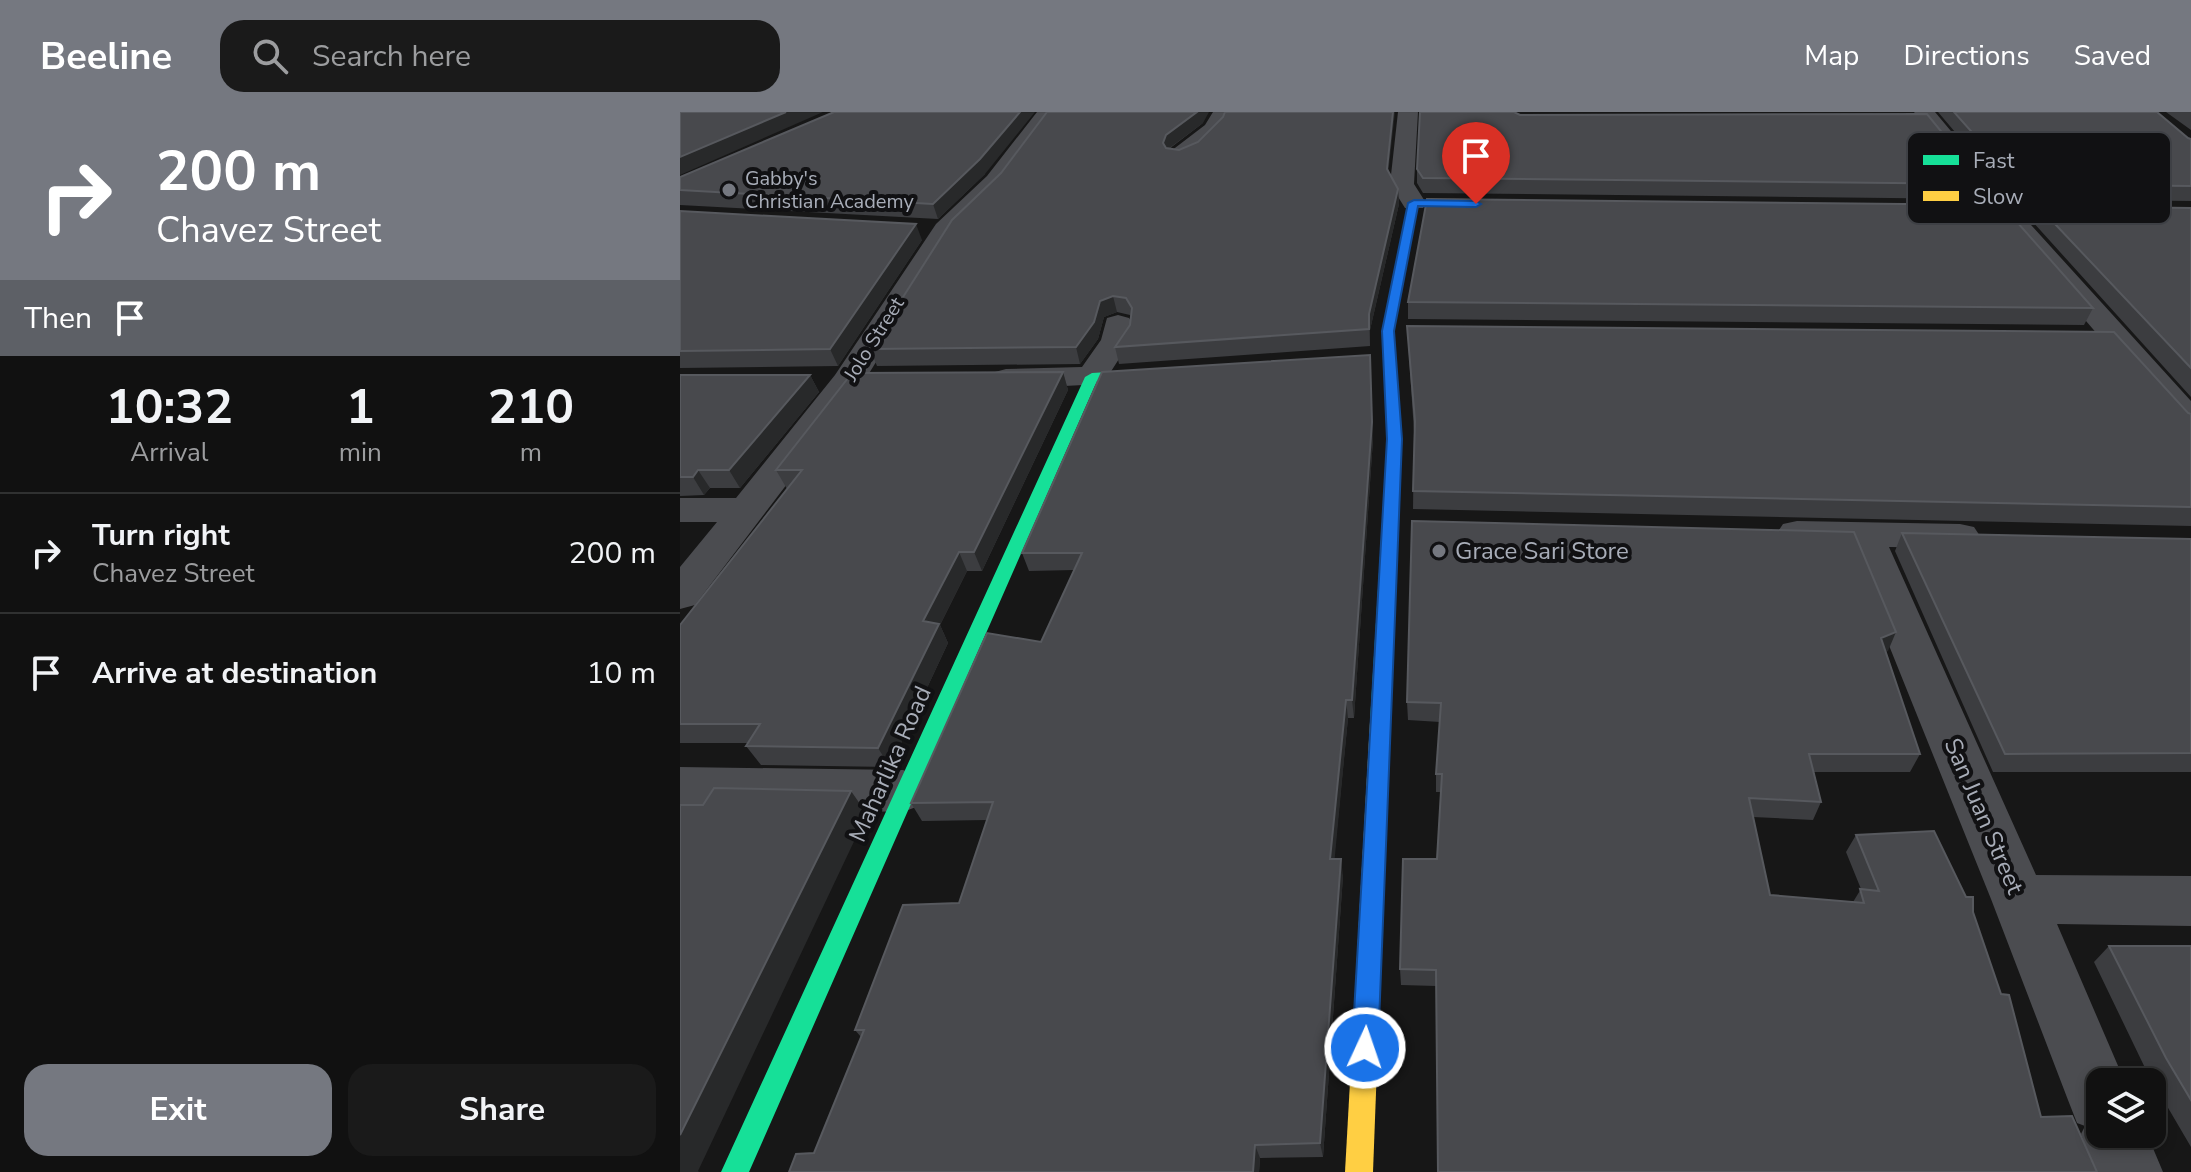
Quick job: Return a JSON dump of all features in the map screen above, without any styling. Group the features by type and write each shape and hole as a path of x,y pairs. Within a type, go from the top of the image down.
{"street":[{"name":"Jolo Street","path":"680,595 749,510 864,381 929,229 995,181 1033,136 1048,112"},
{"path":"1179,156 1213,129 1223,112"},
{"path":"1359,1172 1406,524 1383,350 1411,200 1402,184 1408,112"},
{"path":"1898,119 1927,115 1941,132"},
{"path":"1411,200 1509,204"},
{"path":"2171,212 2191,212"},
{"path":"2016,224 2191,422"},
{"path":"1092,377 1116,340 1118,324"},
{"path":"1383,350 1420,331"},
{"path":"2069,336 2117,337"},
{"path":"970,379 1183,372"},
{"name":"Maharlika Road","path":"735,1172 903,791 1092,377"},
{"path":"802,381 864,381"},
{"path":"680,510 749,510"},
{"path":"1754,532 1999,537"},
{"name":"San Juan Street","path":"1864,534 2087,1068"},
{"path":"680,787 903,791"},
{"path":"2019,899 2191,901"},
{"path":"2120,1148 2129,1172"}],"building":[{"path":"680,112 786,112 680,157"},
{"path":"834,112 1020,112 980,159 933,204 680,190 680,177"},
{"path":"1047,112 1197,112 1166,135 1163,143 1166,148 1179,150 1198,142 1225,112 1393,112 1387,169 1398,189 1369,314 1369,329 1115,347 1130,325 1132,308 1126,298 1113,296 1100,301 1094,322 1076,347 870,349 952,220 1001,173"},
{"path":"1420,112 1514,112 1520,115 1927,114 1942,132 1907,132 1907,183 1423,178 1417,169"},
{"path":"1954,112 2157,112 2191,139 2191,186 2171,186 2171,132 1972,132"},
{"path":"1427,199 1907,204 1907,224 2019,224 2093,308 1408,302"},
{"path":"2171,208 2191,208 2191,368 2055,224 2171,224"},
{"path":"680,211 916,224 830,349 680,351"},
{"path":"1407,326 2114,332 2191,414 2191,507 1413,491 1415,421"},
{"path":"1370,355 1372,422 1352,700 1346,700 1330,859 1341,859 1320,1143 1255,1145 1253,1172 789,1172 796,1154 814,1153 864,1030 855,1030 903,905 959,903 993,802 911,803 987,633 1041,642 1082,553 1022,553 1102,372"},
{"path":"1063,372 974,552 959,552 923,621 939,624 878,748 746,746 760,724 680,724 680,625 802,470 776,470 852,373"},
{"path":"680,375 810,375 729,470 698,470 693,477 680,477"},
{"path":"1412,521 1854,532 1896,632 1881,638 1920,754 1809,754 1821,802 1749,798 1770,895 1864,903 1860,889 1879,891 1856,835 1934,831 1966,897 1973,897 1973,912 2001,994 2009,995 2041,1117 2072,1116 2097,1172 1438,1172 1436,970 1400,969 1403,859 1437,859 1442,774 1436,774 1441,703 1407,702"},
{"path":"1902,533 2191,539 2191,753 2005,754"},
{"path":"714,788 851,791 680,1135 680,805 703,805"},
{"path":"2109,946 2191,946 2191,1100 2166,1058"}],"traffic: fast":[{"path":"1380,722 1394,439 1388,331 1414,203 1487,204"},
{"path":"2171,212 2191,212"},
{"path":"735,1172 1092,377 1158,373"}],"traffic: slow":[{"path":"1359,1172 1380,722"}],"place":[{"name":"Gabby's Christian Academy","path":"729,190"},
{"name":"Grace Sari Store","path":"1439,551"}],"route":[{"path":"1365,1048 1394,439 1388,331 1414,203 1476,204"}]}
